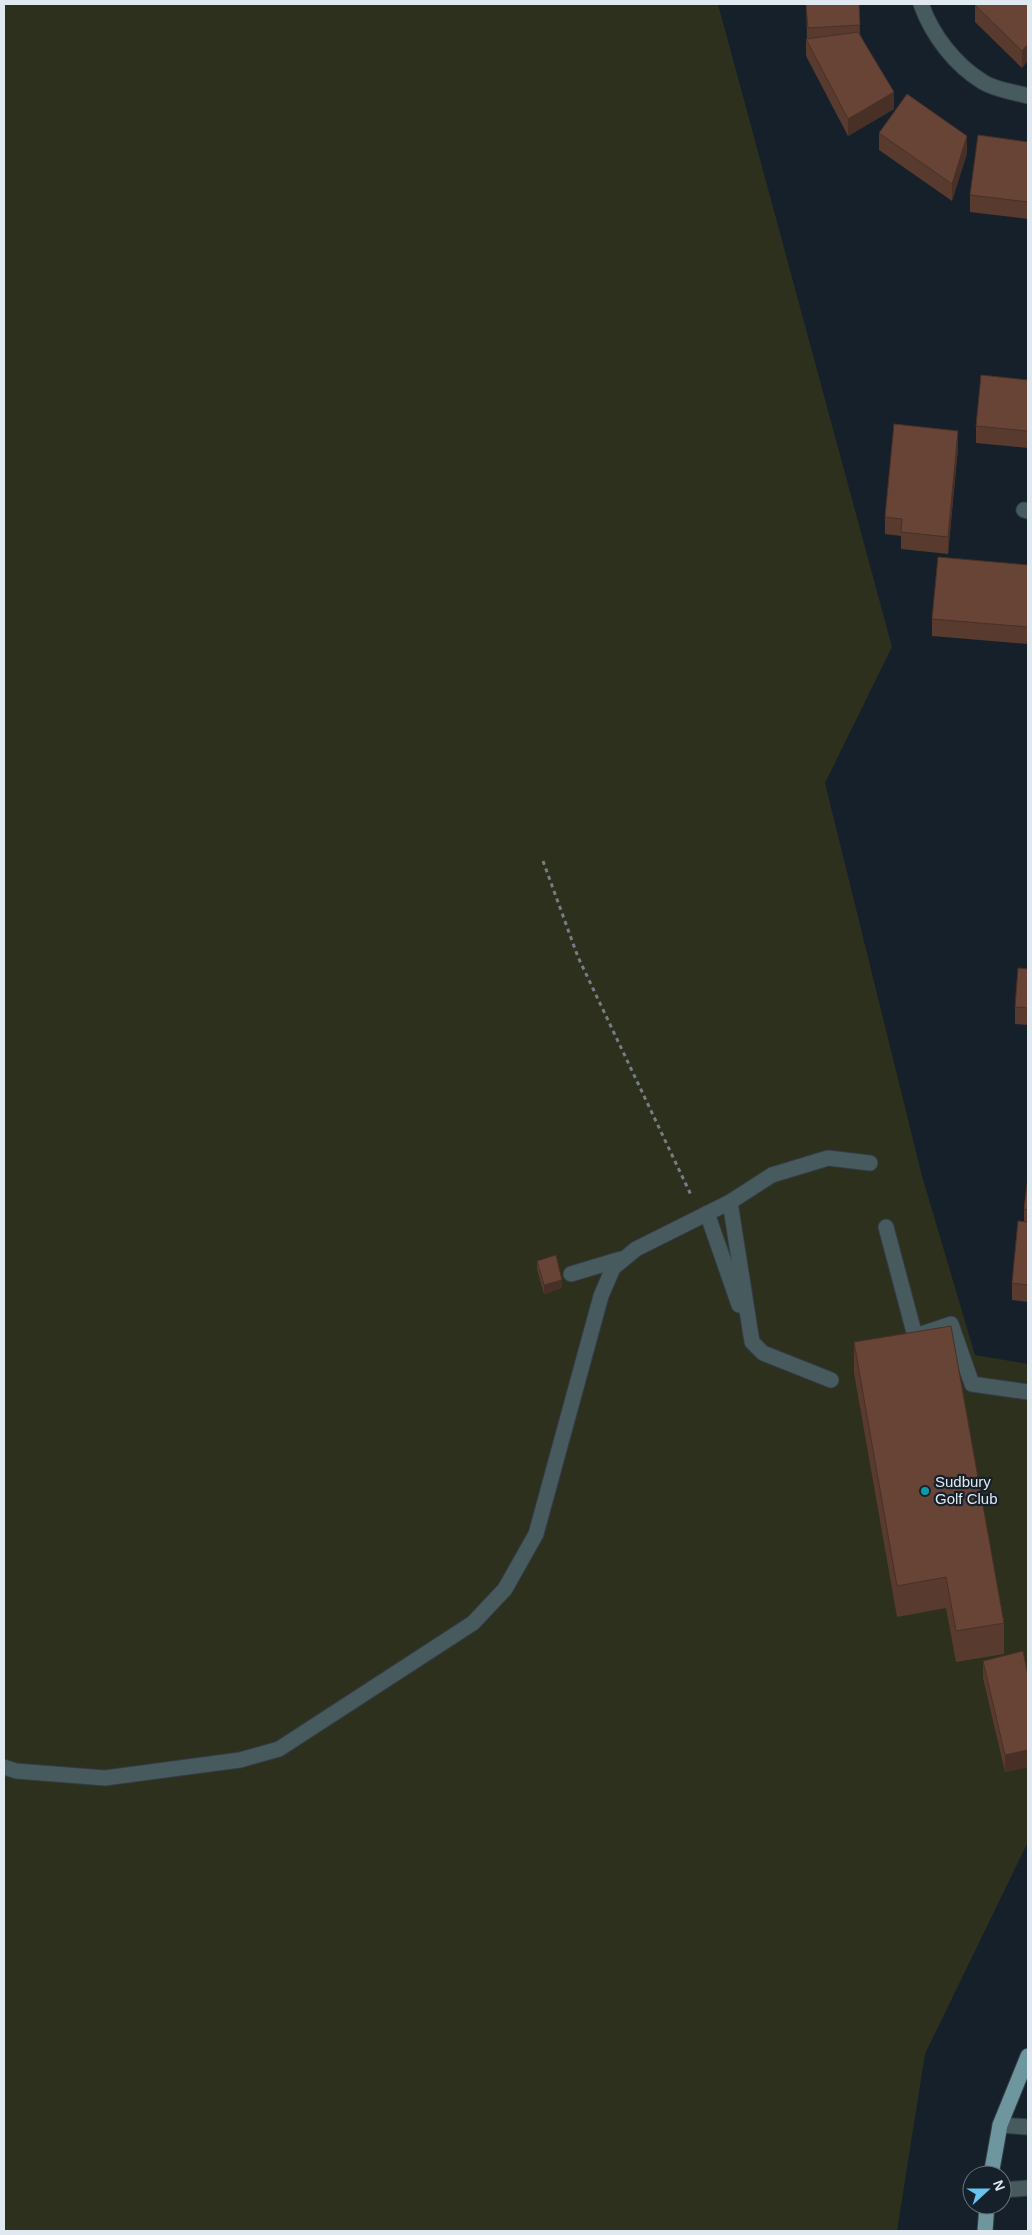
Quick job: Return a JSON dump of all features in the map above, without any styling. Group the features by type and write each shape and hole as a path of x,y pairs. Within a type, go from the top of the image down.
{"main road":[{"path":"993,2165 1000,2124 1028,2056"},
{"path":"985,2231 986,2215"}],"street":[{"path":"921,4 926,18 946,50 984,83 1028,96"},
{"path":"4,1767 16,1771 105,1778 240,1760 279,1749 473,1622 505,1589 536,1534 601,1296 613,1268 636,1250 730,1202 772,1175 828,1158 870,1163"},
{"path":"730,1202 752,1342"},
{"path":"707,1213 752,1342 763,1353 831,1380"},
{"path":"886,1227 915,1336 951,1324 972,1384 1028,1392"},
{"path":"572,1274 625,1258"},
{"path":"1000,2124 1028,2127"},
{"path":"1012,2189 1028,2188"}],"path":[{"path":"544,862 578,957 694,1201"}],"green space":[{"path":"4,4 718,4 892,647 825,783 922,1176 975,1355 1028,1364 1028,1842 925,2054 897,2231 4,2231"}],"building":[{"path":"806,4 859,4 860,25 808,28"},
{"path":"1028,4 1028,44 1022,51 975,5"},
{"path":"858,32 894,92 848,119 806,39"},
{"path":"907,94 967,136 952,184 879,133"},
{"path":"978,135 1028,142 1028,202 970,195"},
{"path":"981,375 1028,380 1028,431 976,426"},
{"path":"894,424 958,431 948,537 901,532 902,519 885,517"},
{"path":"938,557 1028,565 1028,627 932,619"},
{"path":"1018,968 1028,969 1028,1008 1015,1007"},
{"path":"1028,1176 1028,1210 1024,1209"},
{"path":"1018,1221 1028,1222 1028,1285 1012,1283"},
{"path":"556,1255 562,1280 544,1285 537,1261"},
{"name":"Sudbury Golf Club","path":"951,1326 1004,1623 956,1631 946,1577 897,1586 854,1342"},
{"path":"1023,1651 1028,1676 1028,1750 1005,1755 983,1661"}],"place":[{"name":"Sudbury Golf Club","path":"925,1491"}]}
